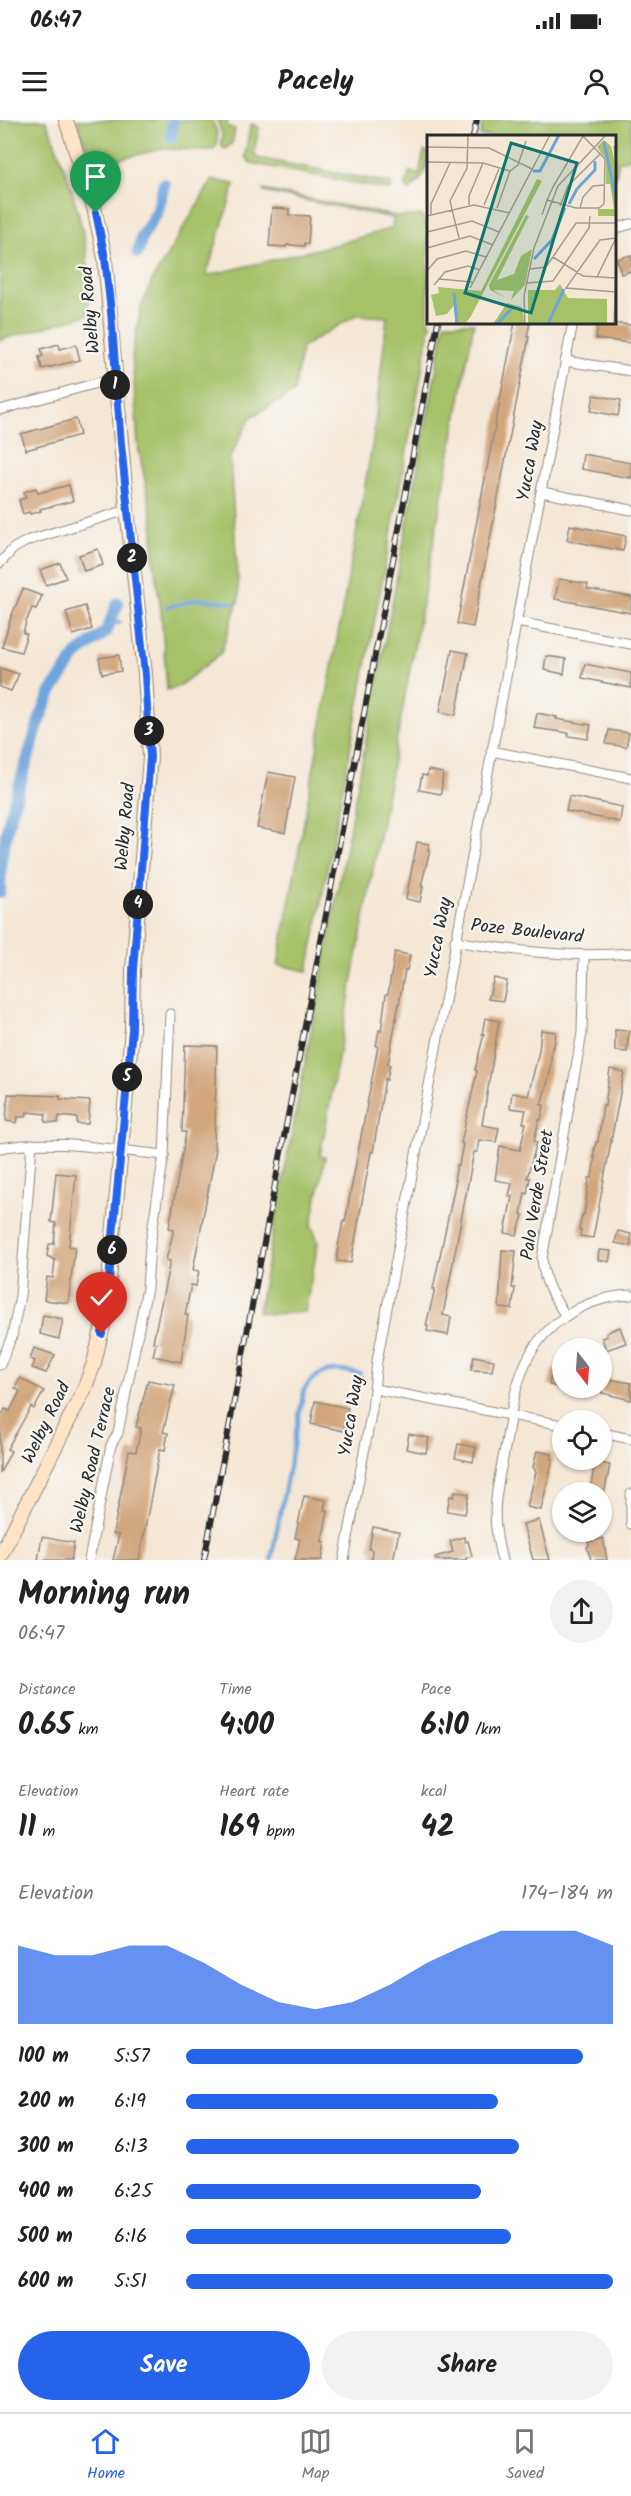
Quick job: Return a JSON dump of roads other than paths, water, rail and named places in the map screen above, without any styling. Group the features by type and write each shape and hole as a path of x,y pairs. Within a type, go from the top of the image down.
{"street":[{"name":"Welby Road","path":"0,1556 72,1416 94,1363 106,1312 132,1029 133,970 150,757 145,675 127,510 105,258 96,213 66,120"},
{"path":"616,229 631,224"},
{"name":"Yucca Way","path":"344,1560 375,1389 379,1349 573,324"},
{"path":"565,361 631,371"},
{"path":"0,410 115,378"},
{"path":"542,492 631,510"},
{"path":"0,563 14,548 29,540 127,510"},
{"path":"517,622 631,644"},
{"path":"491,751 631,778"},
{"name":"Poze Boulevard","path":"455,941 513,951 584,955 631,953"},
{"name":"Palo Verde Street","path":"566,1316 548,1288 543,1276 542,1259 582,1033 584,955"},
{"name":"Welby Road Terrace","path":"89,1560 111,1445 118,1433 147,1288 150,1245 164,1155 170,1014"},
{"path":"0,1365 12,1336 20,1296 32,1144"},
{"path":"0,1148 32,1144 164,1155"},
{"path":"502,1560 494,1528 494,1506 516,1389 530,1354 549,1330 566,1316 598,1300 631,1295"},
{"path":"375,1389 552,1423"},
{"path":"612,1435 631,1439"},
{"path":"631,1494 631,1524"}],"waterway":[{"path":"171,137 173,120"},
{"path":"138,253 142,236 157,212 164,184"},
{"path":"167,607 199,599 234,603"},
{"path":"0,892 1,858 10,817 40,718 51,692 77,654 106,632 118,603"},
{"path":"111,624 120,622"},
{"path":"271,1560 304,1390 309,1382 322,1373 336,1370 360,1374"}],"railway":[{"path":"473,135 477,120"},
{"path":"204,1560 438,324"}]}
